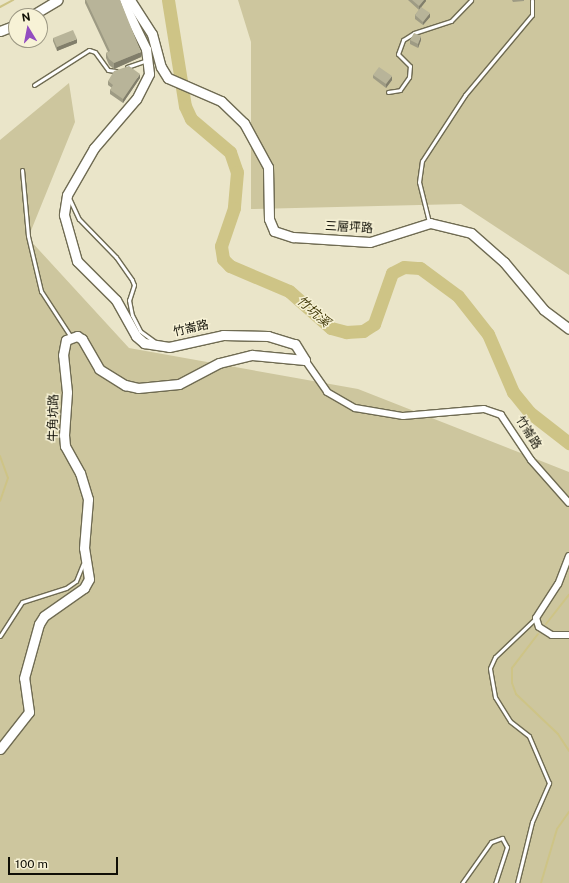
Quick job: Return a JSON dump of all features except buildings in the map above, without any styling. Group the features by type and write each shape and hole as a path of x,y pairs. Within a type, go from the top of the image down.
{"street":[{"path":"44,8 58,0"},
{"name":"竹崙路","path":"122,0 139,32 148,60 149,74 136,99 94,148 67,195 64,215 70,246 82,270 116,300 136,336 158,346 174,346 223,335 268,336 295,344 327,392 355,408 403,416 484,410 502,415 531,460 569,503"},
{"name":"三層坪路","path":"130,0 155,42 160,67 173,80 206,93 221,101 244,123 264,159 268,174 269,219 274,232 293,237 370,242 430,223"},
{"path":"430,223 471,233 483,241 544,310 569,328"},
{"path":"71,337 82,339 99,369 125,385 138,388 179,384 220,363 252,355 305,360"},
{"name":"牛角坑路","path":"0,749 29,712 24,678 39,624 44,616 84,588 90,571 85,559 88,499 80,473 65,446 64,435 67,392 62,356 63,345 71,337"},
{"path":"569,556 558,584 536,618 539,627 552,635 569,635"}],"lane":[{"path":"388,92 400,90 409,77 410,66 398,54 403,40 414,33 451,21 471,0"},
{"path":"430,223 419,182 422,161 469,90 532,15 532,0"},
{"path":"34,85 89,50 113,72 148,60"},
{"path":"22,170 28,236 37,278 48,306 71,337"},
{"path":"67,195 79,219 116,257 133,282 130,307 140,331 152,340 174,346"},
{"path":"0,636 15,608 76,581 85,559"},
{"path":"517,883 532,822 549,783 529,736 510,721 495,697 490,668 495,657 536,618"},
{"path":"462,883 491,842 502,838 506,847 495,883"}],"shaded area":[{"path":"238,0 569,0 569,275 461,204 251,209 251,42"},
{"path":"69,83 75,122 28,238 129,348 358,389 569,472 569,883 0,883 0,140"}],"waterway":[{"path":"0,7 13,0"},
{"name":"竹坑溪","path":"168,0 185,106 191,119 230,152 237,172 234,208 221,246 223,259 230,266 289,291 331,328 346,332 363,331 374,324 392,273 404,267 420,268 458,296 488,334 513,392 529,412 569,443"},
{"path":"0,456 8,478 0,501"},
{"path":"546,624 569,595"},
{"path":"538,634 512,668 512,683 516,694 558,734 569,751"},
{"path":"541,883 557,829 569,812"}]}
